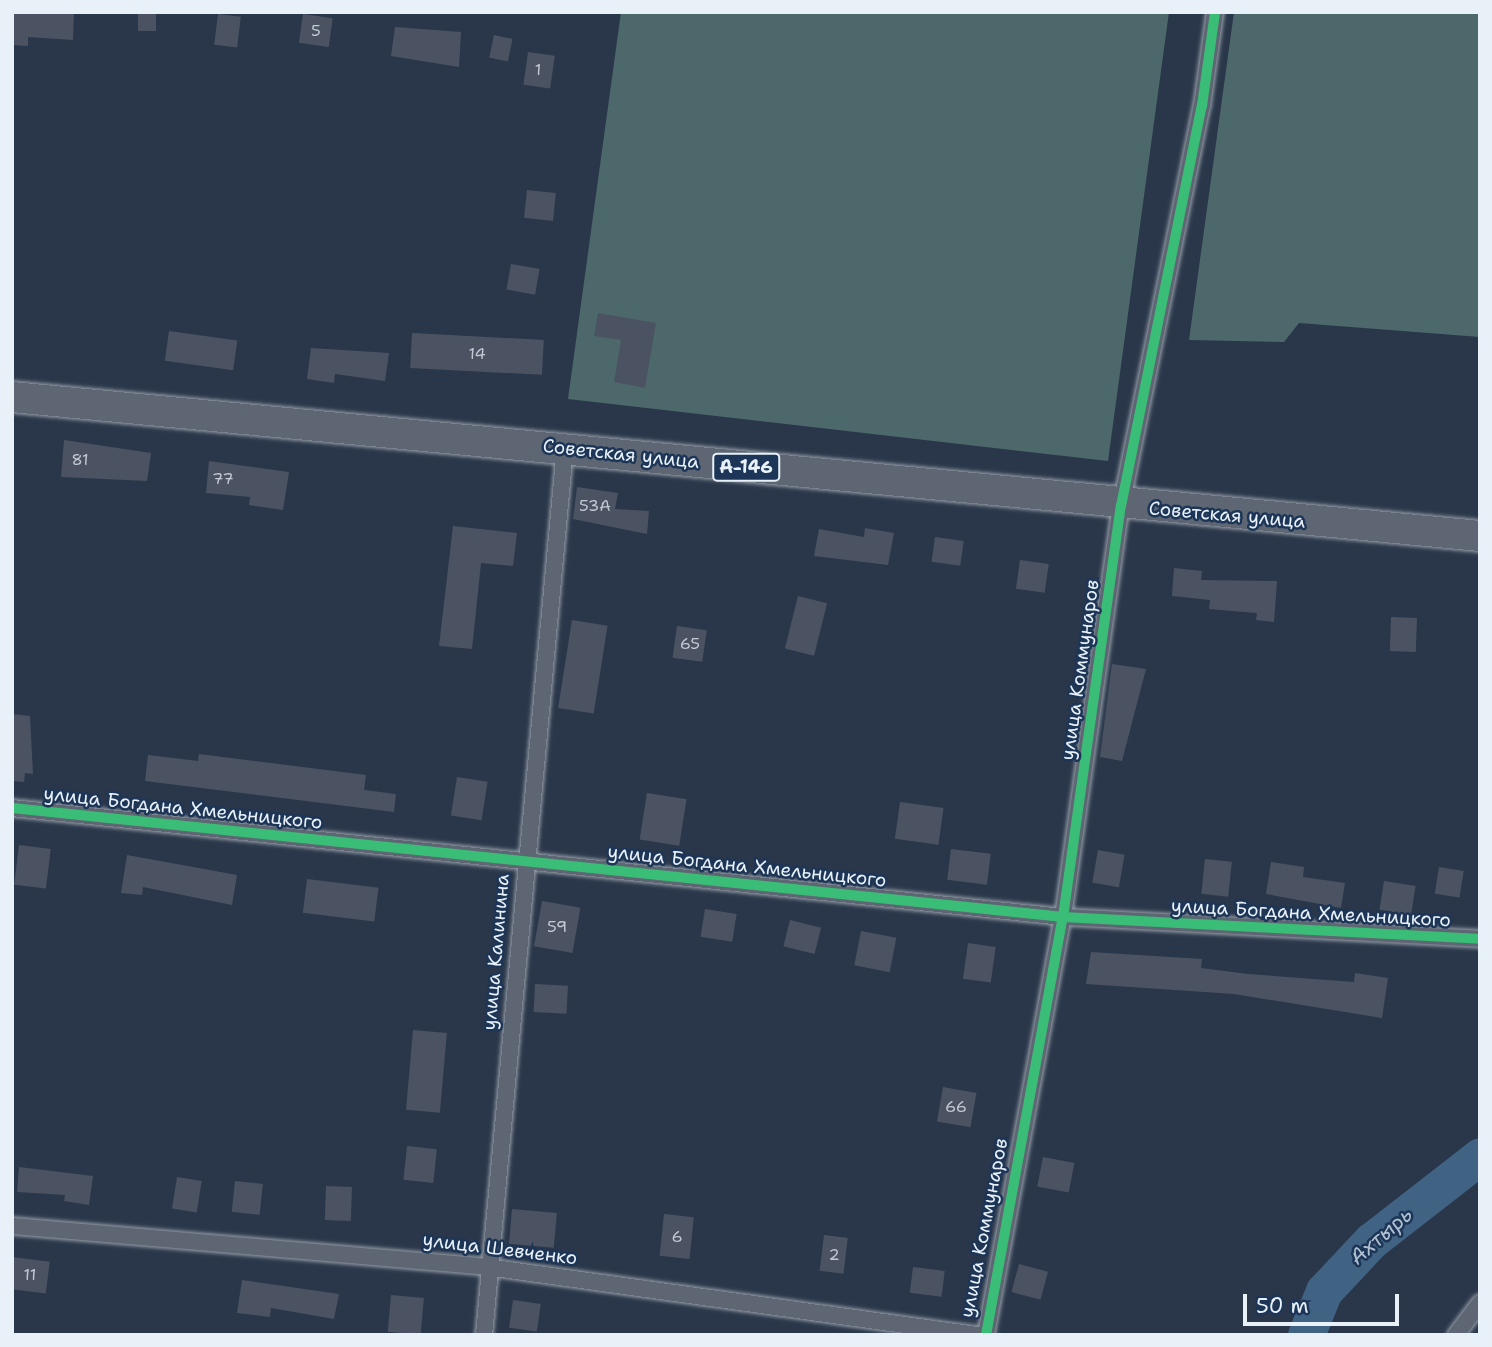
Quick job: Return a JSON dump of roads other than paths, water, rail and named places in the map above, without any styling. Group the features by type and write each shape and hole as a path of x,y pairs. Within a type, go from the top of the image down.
{"highway":[{"name":"Советская улица","path":"12,397 565,448 1121,506 1480,536"}],"street":[{"name":"улица Коммунаров","path":"986,1335 1063,917 1121,506 1202,106 1215,12"},
{"name":"улица Калинина","path":"484,1335 487,1267 565,448"},
{"name":"улица Богдана Хмельницкого","path":"12,808 525,859 1063,917 1480,939"},
{"name":"улица Шевченко","path":"12,1226 487,1267 980,1335"},
{"path":"1456,1335 1480,1303"}],"waterway":[{"name":"Ахтырь","path":"1306,1335 1324,1291 1371,1241 1480,1156"}]}
